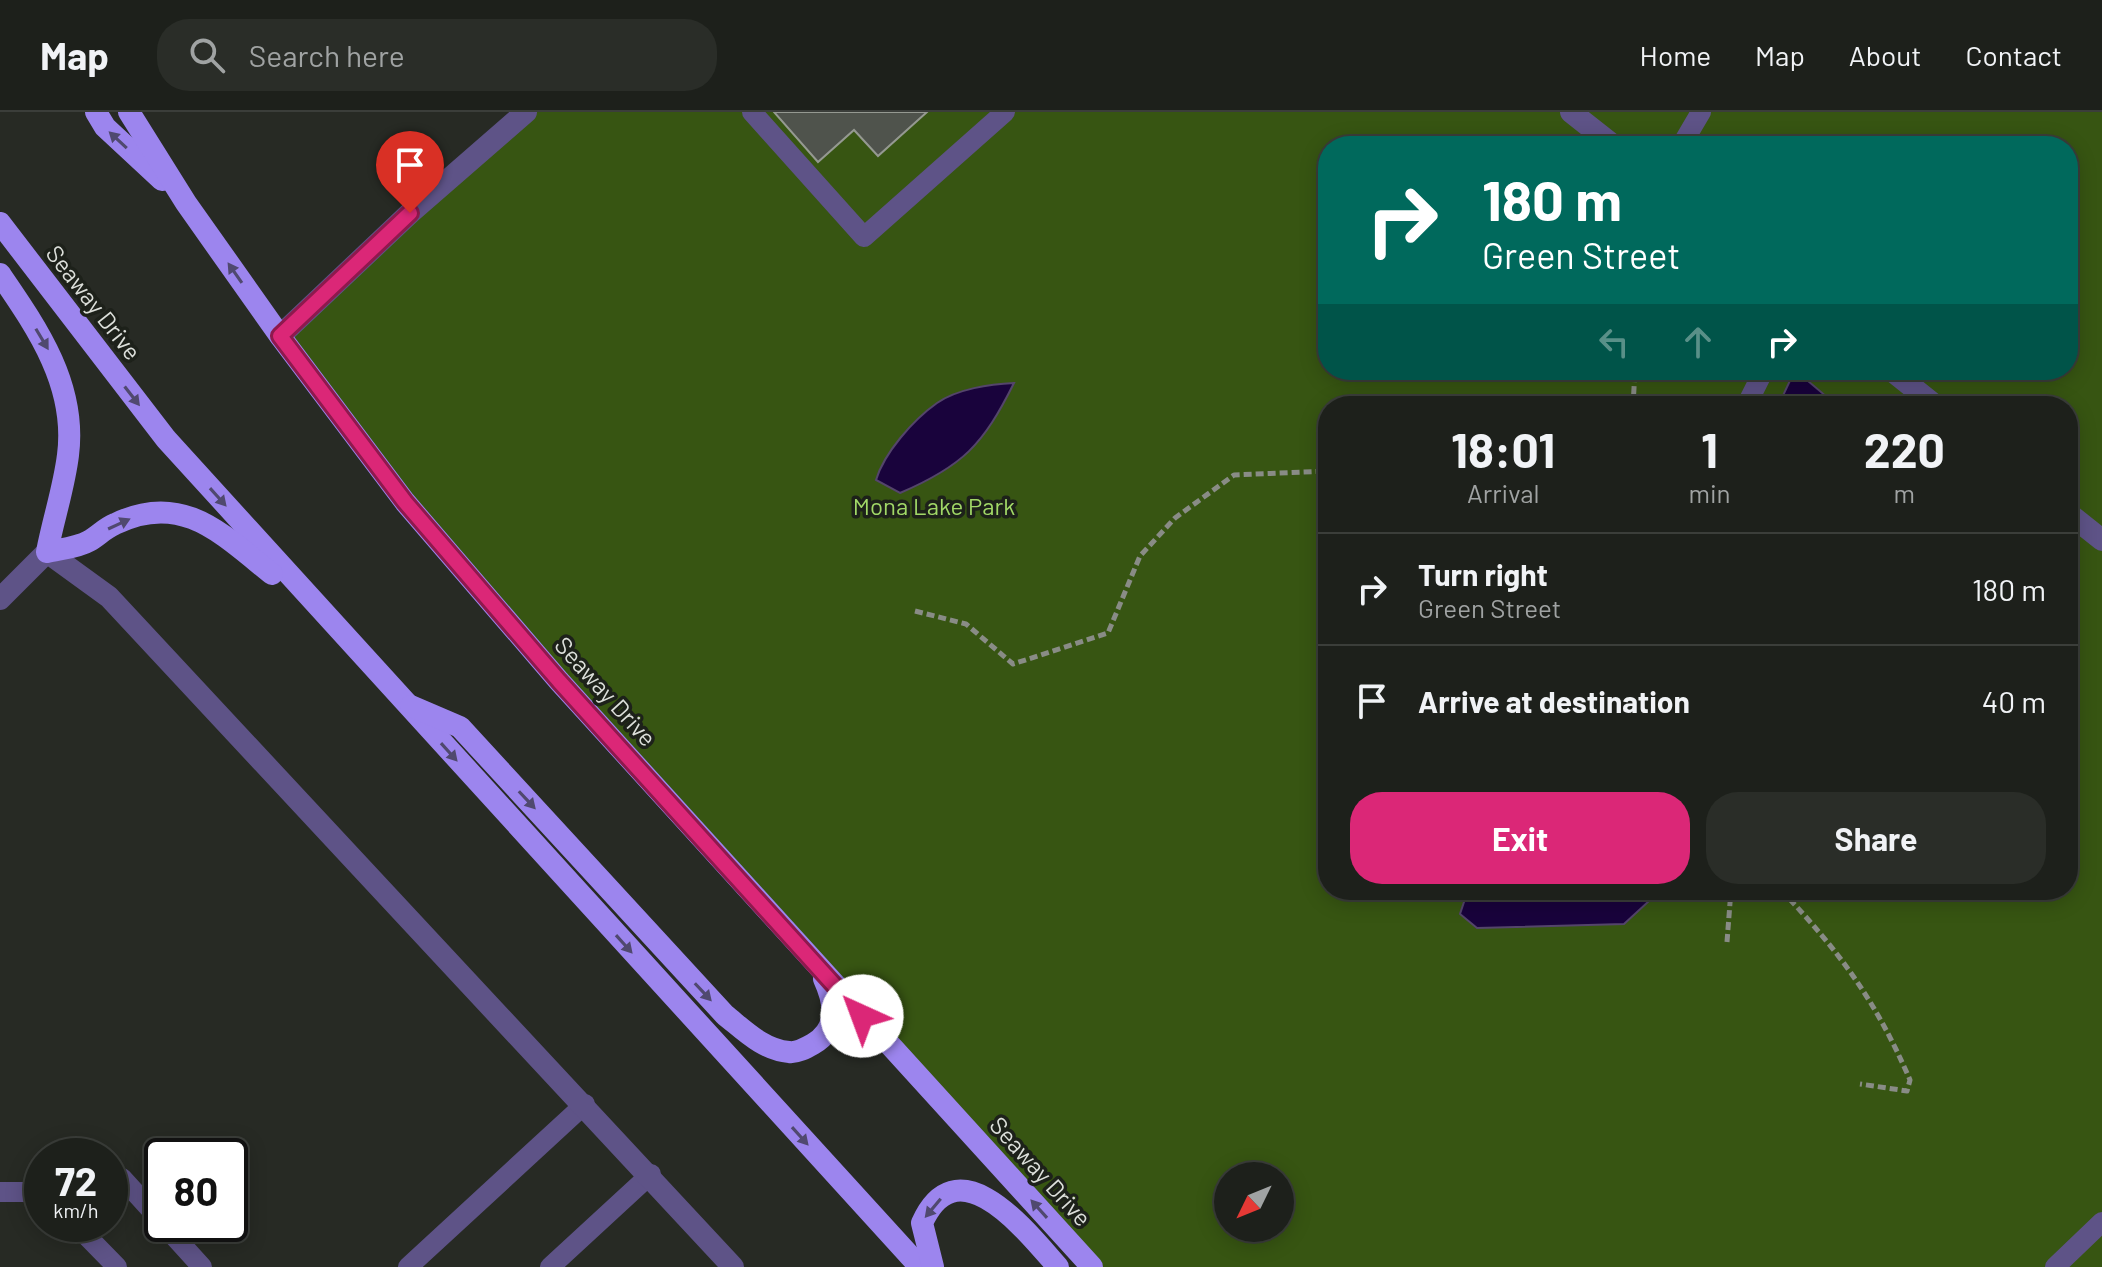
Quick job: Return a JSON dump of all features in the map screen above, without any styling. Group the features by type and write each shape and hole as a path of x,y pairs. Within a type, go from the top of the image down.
{"highway":[{"path":"96,112 105,127 186,203"},
{"name":"Seaway Drive","path":"129,112 186,203 280,336 405,502 559,681 1092,1267"},
{"name":"Seaway Drive","path":"0,223 166,439 920,1267"},
{"path":"0,274 51,354 63,388 68,420 68,454 47,552 86,543 114,524 146,512 174,512 199,519 225,536 326,618"},
{"path":"403,702 460,727 725,1015 761,1044 791,1053 820,1040 831,1028 833,1000 820,970"},
{"path":"933,1267 922,1223 938,1200 956,1191 975,1192 991,1198 1058,1267"}],"street":[{"path":"280,336 410,213 526,112"},
{"path":"1576,114 1602,136"},
{"path":"1904,380 1924,396"},
{"path":"2078,521 2102,540"},
{"path":"0,599 47,552 109,597 651,1174 733,1267"}],"lane":[{"path":"752,112 864,237 1005,112"},
{"path":"1687,136 1701,112"},
{"path":"408,1267 585,1104"},
{"path":"550,1267 651,1174"},
{"path":"128,1185 144,1202"},
{"path":"0,1192 24,1192"},
{"path":"2055,1267 2102,1222"},
{"path":"93,1242 117,1267"},
{"path":"180,1242 202,1267"}],"path":[{"path":"915,611 966,624 1013,664 1108,633 1140,556 1175,518 1234,475 1318,471"},
{"path":"1727,942 1730,900"},
{"path":"1790,900 1851,968 1878,1011 1910,1080 1907,1091 1860,1084"}],"green space":[{"name":"Mona Lake Park","path":"528,112 2102,112 2102,1267 1092,1267 559,681 280,336"}],"shaded area":[{"path":"1790,380 1807,380 1826,396 1783,396"},
{"path":"1014,383 992,423 956,463 900,493 876,480 900,438 937,403 974,388"},
{"path":"1465,900 1650,900 1624,924 1477,928 1460,914"}],"building":[{"path":"774,112 927,112 878,156 854,130 818,162"}],"route":[{"path":"410,213 280,336 405,502 559,681 862,1016"}]}
